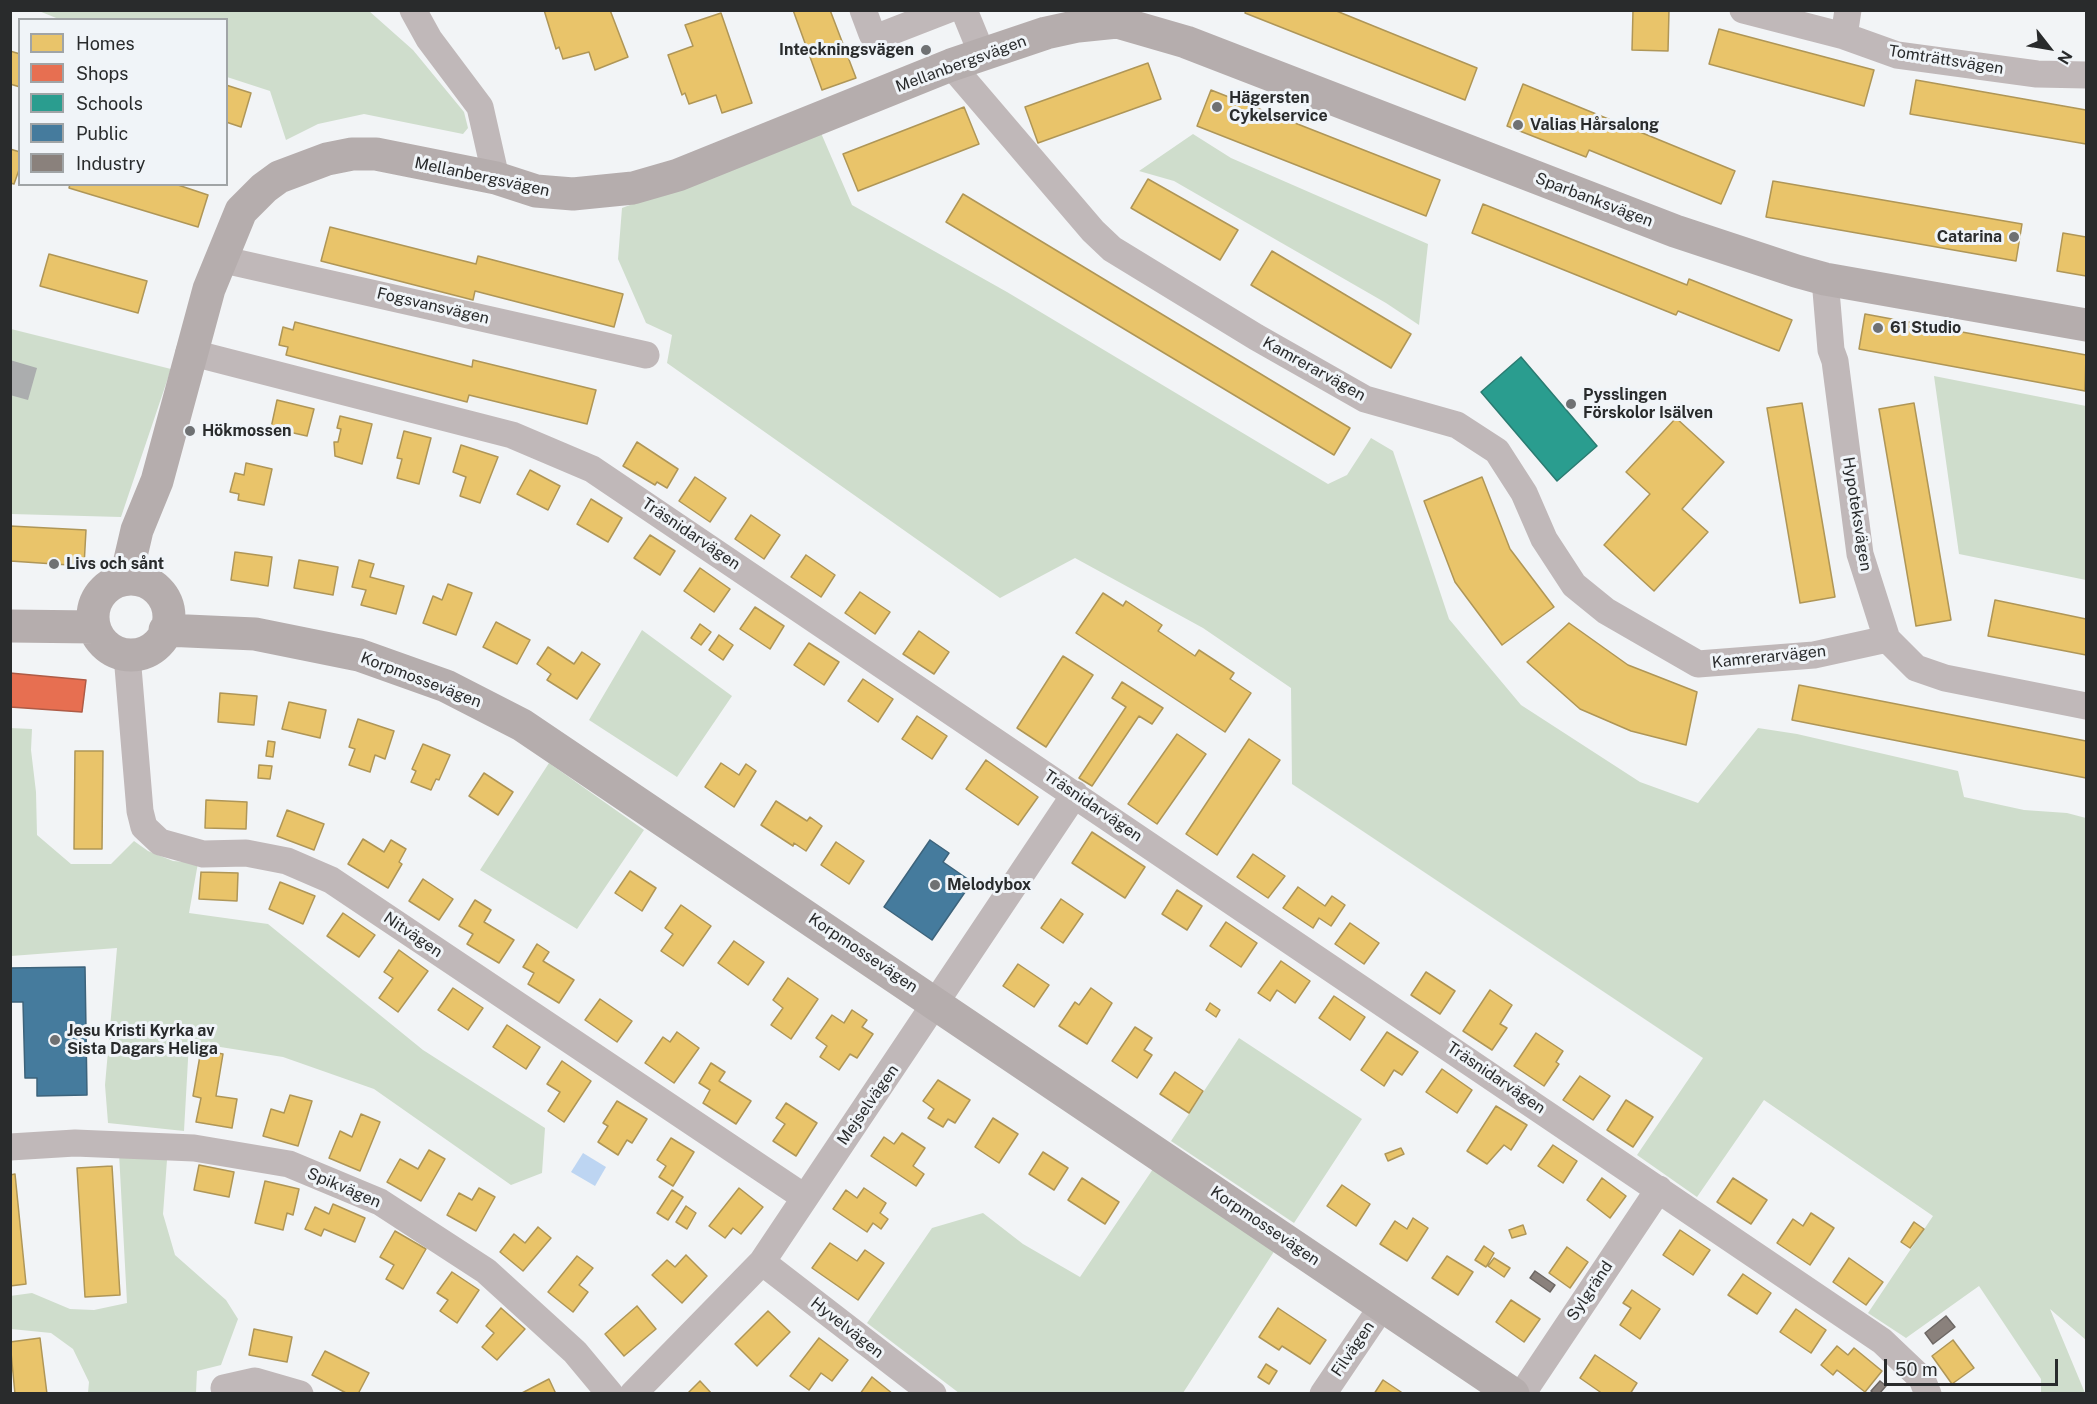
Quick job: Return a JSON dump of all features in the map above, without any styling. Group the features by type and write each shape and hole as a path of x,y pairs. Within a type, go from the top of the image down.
{"street":[{"path":"413,10 429,39 480,107 496,178"},
{"path":"863,10 872,34 880,36 947,10"},
{"path":"964,10 982,54"},
{"name":"Tomträttsvägen","path":"1743,10 1846,23 1897,55 2037,74 2086,75"},
{"name":"Mellanbergsvägen","path":"132,579 130,560 137,530 157,481 189,352 220,260 241,211 264,188 279,177 327,159 352,154 376,154 496,178 536,191 573,194 655,183 951,65 1046,33 1122,16"},
{"name":"Sparbanksvägen","path":"1122,16 1675,231 1825,279 2086,325"},
{"name":"Kamrerarvägen","path":"951,65 1093,231 1112,249 1256,337 1365,399 1457,425 1497,451 1524,493 1544,539 1574,585 1606,611 1698,664 1814,655 1887,639"},
{"name":"Fogsvansvägen","path":"220,260 646,355"},
{"name":"Hypoteksvägen","path":"1825,279 1831,350 1835,361 1860,554 1887,639 1916,668 1945,678 2086,706"},
{"name":"Träsnidarvägen","path":"189,352 512,435 592,470 1076,794 1882,1341 1922,1379 1928,1394"},
{"path":"132,579 150,584 158,590 168,604 163,638 144,654 127,655 108,648 97,638 93,612 99,594 109,585 132,579"},
{"path":"10,626 94,627"},
{"name":"Korpmossevägen","path":"165,630 255,634 359,655 437,682 488,706 629,795 1513,1394"},
{"name":"Nitvägen","path":"127,655 140,812 144,827 160,842 203,854 246,853 287,861 331,880 804,1197"},
{"name":"Mejselvägen","path":"633,1394 762,1262 804,1197 938,1004 1076,794"},
{"name":"Spikvägen","path":"10,1147 75,1143 194,1148 289,1164 380,1202 486,1271 575,1352 610,1394"},
{"name":"Sylgränd","path":"1522,1394 1659,1188"},
{"name":"Hyvelvägen","path":"762,1262 933,1394"},
{"name":"Filvägen","path":"1323,1394 1383,1305"},
{"path":"224,1388 255,1381 300,1394"}],"green space":[{"path":"39,11 369,11 413,50 464,112 468,128 463,134 364,114 318,124 286,140 270,91 228,77 228,18 56,18"},
{"path":"821,133 852,205 1007,292 1328,484 1347,475 1371,438 1393,451 1449,619 1521,705 1640,782 1698,803 1758,728 1797,734 1958,771 1964,797 2024,810 2067,813 2086,818 2086,1340 2050,1309 2085,1393 2041,1393 2041,1379 1979,1286 1906,1338 1868,1313 1933,1216 1764,1100 1697,1197 1637,1155 1703,1058 1292,784 1291,688 1203,628 1075,558 1000,598 667,363 672,335 646,323 618,259 622,208"},
{"path":"1193,134 1231,158 1428,244 1419,325 1386,303 1174,181 1139,171"},
{"path":"11,329 171,369 121,517 11,514"},
{"path":"1934,376 2086,406 2086,580 1959,554"},
{"path":"642,630 732,696 677,777 589,720"},
{"path":"10,728 32,729 31,750 36,792 37,835 71,864 111,864 134,841 148,851 173,861 198,863 189,913 268,924 423,1050 545,1128 542,1173 511,1185 374,1089 283,1057 189,1042 184,1131 108,1123 105,1085 117,948 11,956"},
{"path":"549,763 644,830 577,929 480,870"},
{"path":"1239,1038 1362,1119 1294,1223 1171,1141"},
{"path":"119,1153 167,1160 163,1214 175,1255 226,1300 238,1319 221,1365 197,1371 196,1393 88,1393 89,1382 73,1349 51,1333 11,1329 10,1296 32,1293 70,1309 94,1310 127,1303"},
{"path":"1153,1169 1275,1250 1183,1393 959,1393 867,1323 932,1228 983,1213 1023,1244 1080,1277"}],"water":[{"path":"583,1153 606,1167 595,1186 571,1172"}],"building: Homes":[{"path":"544,10 610,10 628,57 595,70 589,52 563,59 559,47 556,49"},
{"path":"793,10 830,10 856,78 822,90"},
{"path":"1246,10 1334,10 1477,68 1465,100 1245,13"},
{"path":"1633,10 1669,10 1668,51 1632,50"},
{"path":"721,13 752,103 722,113 716,95 689,104 685,93 682,95 668,55 693,46 685,25"},
{"path":"1719,29 1874,70 1864,106 1709,64"},
{"path":"10,51 18,53 18,86 10,84"},
{"path":"1148,63 1161,99 1038,143 1025,107"},
{"path":"1916,80 2086,110 2086,144 1910,114"},
{"path":"1523,84 1735,171 1721,204 1589,150 1586,157 1507,126"},
{"path":"228,86 251,93 241,127 228,123"},
{"path":"1211,90 1440,180 1426,216 1197,126"},
{"path":"964,107 979,144 858,191 843,154"},
{"path":"10,149 18,151 18,173 14,184 10,183"},
{"path":"1148,179 1238,230 1220,260 1131,208"},
{"path":"1773,181 2022,224 2016,261 1766,217"},
{"path":"70,186 181,186 208,195 198,227 69,188"},
{"path":"963,194 1350,428 1334,455 946,222"},
{"path":"1483,204 1687,285 1689,279 1792,320 1779,351 1678,311 1676,315 1472,233"},
{"path":"330,227 476,264 478,256 623,294 614,327 475,291 473,300 321,261"},
{"path":"2063,233 2086,237 2086,276 2057,271"},
{"path":"1272,251 1411,334 1391,368 1251,285"},
{"path":"49,254 147,281 138,313 40,286"},
{"path":"1865,314 2086,355 2085,391 1859,349"},
{"path":"295,322 472,367 473,360 596,390 587,424 469,395 467,402 286,355 288,347 279,345 283,327 293,330"},
{"path":"277,400 314,409 307,436 271,428"},
{"path":"1802,403 1835,597 1800,603 1767,408"},
{"path":"1914,403 1951,620 1916,626 1879,409"},
{"path":"340,416 372,424 362,464 335,456 334,442 338,442 341,429 337,428"},
{"path":"1676,418 1724,462 1682,509 1708,532 1654,591 1604,545 1650,494 1626,472"},
{"path":"404,431 431,438 419,484 397,478 402,459 397,458"},
{"path":"637,442 678,469 667,488 657,482 655,485 623,466"},
{"path":"461,445 498,457 480,503 460,496 466,477 453,472"},
{"path":"246,463 272,469 264,505 238,500 239,494 230,492 235,473 244,475"},
{"path":"530,470 560,486 548,510 517,494"},
{"path":"695,477 726,498 710,522 679,501"},
{"path":"1482,477 1510,549 1554,607 1502,645 1455,582 1424,501"},
{"path":"591,499 622,518 608,542 577,524"},
{"path":"751,515 780,535 764,559 735,539"},
{"path":"10,526 86,530 84,566 10,561"},
{"path":"650,535 675,551 660,575 634,558"},
{"path":"235,552 272,557 268,586 231,580"},
{"path":"806,555 835,575 821,597 791,577"},
{"path":"299,560 338,567 333,595 294,588"},
{"path":"359,560 374,564 370,577 404,586 396,614 361,605 366,590 352,587"},
{"path":"700,568 730,589 714,612 684,591"},
{"path":"448,584 472,593 456,635 423,623 433,596 442,600"},
{"path":"860,592 890,612 875,634 845,613"},
{"path":"1103,593 1123,606 1126,601 1162,625 1158,631 1195,656 1199,650 1234,673 1230,679 1251,693 1225,732 1076,633"},
{"path":"1995,600 2086,619 2086,655 1988,636"},
{"path":"755,607 784,626 770,649 740,629"},
{"path":"496,622 530,640 517,664 483,647"},
{"path":"1569,623 1628,665 1697,692 1686,745 1631,731 1580,709 1527,662"},
{"path":"700,624 711,632 701,645 691,638"},
{"path":"919,631 949,652 934,674 903,654"},
{"path":"719,635 733,645 723,660 709,650"},
{"path":"809,643 839,662 824,685 794,665"},
{"path":"548,647 574,664 582,652 600,664 577,699 547,680 551,674 537,664"},
{"path":"1063,656 1093,675 1046,747 1017,728"},
{"path":"863,679 893,699 878,722 848,701"},
{"path":"1122,682 1163,708 1152,724 1139,716 1092,786 1079,778 1126,707 1112,698"},
{"path":"1799,685 2086,741 2086,778 1792,720"},
{"path":"220,693 257,696 254,725 218,722"},
{"path":"289,702 326,710 320,738 282,729"},
{"path":"917,716 947,736 932,759 902,739"},
{"path":"358,719 394,731 385,759 375,755 370,772 349,765 355,749 349,747"},
{"path":"1177,734 1206,754 1157,824 1128,804"},
{"path":"1249,739 1280,760 1217,855 1186,834"},
{"path":"268,741 275,742 273,757 266,756"},
{"path":"423,744 450,755 439,780 436,779 431,790 411,782 416,771 412,769"},
{"path":"75,751 103,751 102,849 74,849"},
{"path":"986,760 1038,797 1018,825 966,789"},
{"path":"721,763 739,775 746,764 756,771 734,807 705,787"},
{"path":"259,765 272,766 270,779 258,778"},
{"path":"484,773 513,792 498,815 469,796"},
{"path":"206,800 247,802 246,829 205,828"},
{"path":"776,801 807,821 810,817 822,826 806,851 794,843 793,846 761,825"},
{"path":"287,810 324,824 314,850 277,836"},
{"path":"1092,832 1145,867 1125,898 1072,863"},
{"path":"363,839 384,852 391,840 406,849 399,862 402,864 388,888 348,864"},
{"path":"836,842 864,861 849,884 821,865"},
{"path":"1253,854 1285,876 1268,898 1237,877"},
{"path":"630,871 656,888 642,911 615,893"},
{"path":"201,872 238,873 237,901 199,899"},
{"path":"423,879 453,899 439,920 409,901"},
{"path":"280,882 315,896 303,924 269,909"},
{"path":"1298,887 1325,906 1332,896 1345,905 1331,926 1319,918 1313,928 1283,908"},
{"path":"1177,890 1202,906 1187,930 1162,914"},
{"path":"1061,899 1083,914 1063,943 1041,928"},
{"path":"475,900 491,910 484,922 514,940 499,963 467,944 473,934 459,926"},
{"path":"681,905 711,926 683,966 661,951 673,934 665,928"},
{"path":"343,913 375,935 359,957 327,936"},
{"path":"1226,922 1257,943 1241,967 1210,946"},
{"path":"1350,923 1379,943 1364,964 1335,944"},
{"path":"734,941 764,962 748,985 718,963"},
{"path":"537,944 549,952 543,961 574,980 559,1003 528,984 534,973 523,967"},
{"path":"399,950 428,971 398,1012 379,998 393,978 384,972"},
{"path":"1281,961 1310,981 1295,1003 1277,990 1270,1001 1258,993"},
{"path":"1018,964 1049,985 1034,1007 1003,986"},
{"path":"1426,972 1455,991 1440,1014 1411,995"},
{"path":"788,978 818,999 791,1039 771,1025 783,1008 773,1000"},
{"path":"453,988 483,1008 468,1030 438,1010"},
{"path":"1091,988 1112,1003 1087,1044 1059,1026 1075,1002 1079,1005"},
{"path":"1490,990 1512,1005 1500,1024 1507,1028 1492,1050 1463,1031"},
{"path":"1334,996 1365,1017 1350,1040 1319,1018"},
{"path":"600,999 632,1021 617,1042 585,1020"},
{"path":"1210,1003 1220,1010 1216,1017 1206,1010"},
{"path":"852,1010 867,1020 862,1027 873,1034 857,1058 850,1054 839,1070 820,1057 827,1046 816,1038 832,1015 844,1023"},
{"path":"507,1025 540,1047 526,1069 493,1047"},
{"path":"1135,1027 1152,1038 1144,1050 1152,1055 1137,1078 1112,1061"},
{"path":"677,1032 699,1048 674,1083 645,1063 663,1037 670,1042"},
{"path":"1387,1032 1418,1052 1402,1075 1394,1070 1384,1086 1361,1070"},
{"path":"1536,1033 1563,1051 1556,1062 1559,1064 1544,1086 1514,1066"},
{"path":"201,1050 223,1054 216,1096 237,1099 232,1128 196,1122 201,1098 193,1096"},
{"path":"562,1061 591,1081 564,1122 548,1111 560,1092 547,1084"},
{"path":"711,1063 725,1072 719,1081 751,1101 736,1124 703,1103 710,1090 699,1083"},
{"path":"1442,1069 1472,1090 1457,1113 1426,1092"},
{"path":"1175,1072 1203,1091 1189,1113 1160,1094"},
{"path":"1580,1076 1610,1096 1593,1120 1563,1100"},
{"path":"938,1080 970,1100 955,1123 948,1119 943,1127 928,1118 934,1109 923,1101"},
{"path":"290,1095 312,1101 298,1146 263,1136 271,1109 284,1113"},
{"path":"1626,1100 1653,1117 1633,1147 1607,1130"},
{"path":"617,1101 647,1119 632,1143 627,1140 618,1155 598,1142 608,1126 603,1123"},
{"path":"786,1103 817,1123 796,1156 773,1141 785,1124 776,1118"},
{"path":"1496,1106 1527,1125 1511,1150 1504,1145 1487,1164 1467,1151"},
{"path":"361,1114 380,1122 360,1171 329,1158 340,1131 352,1137"},
{"path":"993,1118 1018,1134 999,1163 975,1147"},
{"path":"902,1133 925,1148 913,1166 924,1174 916,1186 871,1156 884,1137 894,1144"},
{"path":"671,1138 694,1152 673,1186 659,1177 666,1166 657,1160"},
{"path":"1553,1145 1577,1161 1563,1183 1538,1166"},
{"path":"1401,1148 1404,1154 1388,1161 1385,1154"},
{"path":"429,1150 445,1159 421,1201 387,1182 400,1159 418,1169"},
{"path":"1043,1152 1068,1168 1054,1190 1029,1174"},
{"path":"199,1165 234,1172 229,1197 194,1190"},
{"path":"112,1166 120,1295 85,1297 77,1168"},
{"path":"15,1174 26,1284 10,1286 10,1175"},
{"path":"1082,1178 1119,1202 1105,1224 1068,1200"},
{"path":"1602,1178 1626,1196 1610,1218 1587,1200"},
{"path":"1733,1178 1767,1200 1751,1224 1717,1202"},
{"path":"265,1181 299,1189 293,1215 287,1213 283,1230 255,1223"},
{"path":"1342,1185 1370,1204 1356,1226 1327,1206"},
{"path":"479,1188 495,1197 476,1231 447,1215 459,1193 472,1200"},
{"path":"739,1188 763,1207 741,1234 733,1228 725,1238 709,1226"},
{"path":"864,1188 886,1203 880,1213 888,1219 881,1229 873,1223 867,1232 833,1209 846,1190 857,1198"},
{"path":"672,1190 683,1197 668,1220 657,1213"},
{"path":"333,1204 365,1218 355,1242 324,1229 321,1236 305,1229 315,1207 329,1214"},
{"path":"686,1206 696,1213 687,1229 676,1222"},
{"path":"1811,1213 1834,1228 1810,1265 1777,1243 1793,1219 1803,1226"},
{"path":"1413,1218 1428,1228 1407,1261 1380,1244 1395,1221 1407,1229"},
{"path":"1914,1222 1924,1229 1910,1248 1901,1242"},
{"path":"1523,1225 1526,1234 1512,1238 1509,1230"},
{"path":"538,1227 551,1238 523,1271 500,1252 514,1234 525,1243"},
{"path":"1680,1230 1710,1250 1693,1275 1663,1255"},
{"path":"395,1231 426,1249 403,1289 386,1279 394,1265 380,1257"},
{"path":"830,1243 857,1261 865,1250 884,1263 858,1300 812,1268"},
{"path":"1484,1246 1494,1253 1486,1267 1475,1260"},
{"path":"1567,1247 1588,1262 1570,1288 1549,1273"},
{"path":"686,1255 707,1276 682,1303 652,1275 667,1260 675,1267"},
{"path":"577,1256 593,1268 579,1285 588,1292 573,1312 548,1292"},
{"path":"1447,1256 1473,1272 1458,1295 1432,1278"},
{"path":"1494,1258 1510,1268 1504,1277 1488,1266"},
{"path":"1849,1258 1883,1282 1866,1305 1833,1282"},
{"path":"452,1272 479,1290 457,1323 440,1311 448,1300 437,1293"},
{"path":"1743,1274 1771,1293 1757,1314 1728,1295"},
{"path":"1632,1290 1660,1309 1640,1339 1620,1325 1631,1308 1623,1303"},
{"path":"1511,1300 1540,1319 1524,1342 1496,1322"},
{"path":"637,1306 656,1329 624,1356 605,1334"},
{"path":"501,1308 525,1329 497,1360 482,1347 494,1333 486,1326"},
{"path":"1278,1308 1326,1340 1310,1364 1282,1346 1279,1350 1259,1337"},
{"path":"1796,1309 1826,1330 1811,1353 1780,1332"},
{"path":"768,1311 790,1332 757,1366 735,1344"},
{"path":"254,1329 292,1337 287,1362 249,1355"},
{"path":"40,1338 47,1394 15,1394 10,1342"},
{"path":"819,1338 848,1360 832,1381 821,1373 809,1390 790,1376"},
{"path":"1953,1340 1974,1368 1952,1384 1932,1356"},
{"path":"1837,1346 1848,1355 1854,1348 1882,1371 1865,1392 1837,1370 1833,1375 1821,1365"},
{"path":"325,1351 369,1373 358,1394 348,1394 312,1375"},
{"path":"1595,1355 1637,1383 1630,1394 1603,1394 1580,1378"},
{"path":"1266,1364 1277,1371 1269,1384 1258,1377"},
{"path":"872,1377 893,1394 860,1394"},
{"path":"549,1379 556,1394 520,1394"},
{"path":"1383,1380 1404,1394 1374,1394"},
{"path":"700,1381 712,1394 687,1394"}],"building: Shops":[{"path":"10,673 86,680 82,712 10,707"}],"building: Schools":[{"path":"1521,357 1597,446 1557,481 1481,392"}],"building: Public":[{"path":"930,840 949,853 943,862 972,882 932,940 884,907"},
{"name":"Jesu Kristi Kyrka av Sista Dagars Heliga","path":"85,967 87,1095 37,1096 37,1078 25,1078 23,1002 10,1002 10,968"}],"building: Industry":[{"path":"1535,1271 1555,1285 1550,1292 1530,1278"},
{"path":"1946,1316 1955,1327 1933,1344 1925,1333"},
{"path":"1880,1381 1886,1386 1879,1394 1874,1394 1871,1391"}],"building: Other":[{"path":"10,360 37,368 28,400 10,395"}],"place":[{"name":"Inteckningsvägen","path":"926,50"},
{"name":"Hägersten Cykelservice","path":"1217,107"},
{"name":"Valias Hårsalong","path":"1518,125"},
{"name":"Catarina","path":"2014,237"},
{"name":"61 Studio","path":"1878,328"},
{"name":"Pysslingen Förskolor Isälven","path":"1571,404"},
{"name":"Hökmossen","path":"190,431"},
{"name":"Livs och sånt","path":"54,564"},
{"name":"Melodybox","path":"935,885"},
{"name":"Jesu Kristi Kyrka av Sista Dagars Heliga","path":"55,1040"}]}
